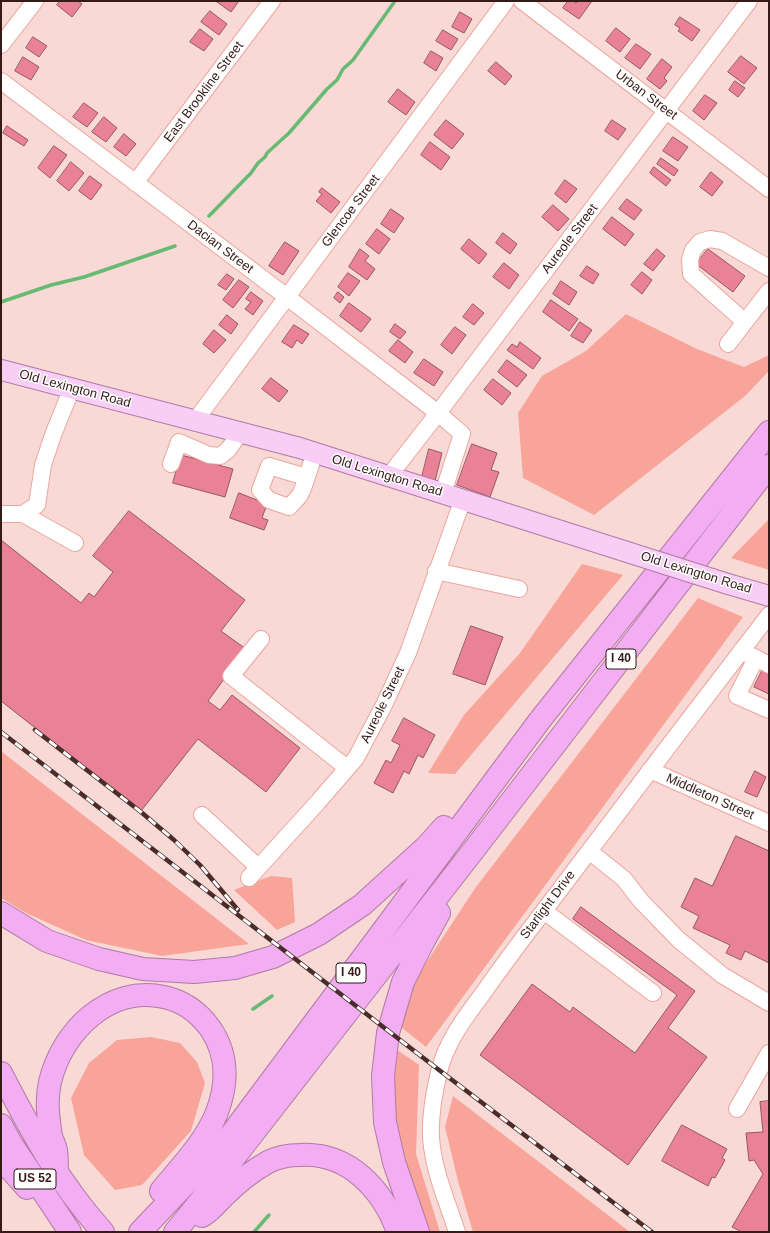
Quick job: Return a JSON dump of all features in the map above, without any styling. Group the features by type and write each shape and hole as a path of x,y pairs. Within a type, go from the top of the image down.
{"highway":[{"name":"I 40","path":"146,1225 227,1140 540,720 769,432"},
{"name":"I 40","path":"175,1232 228,1167 769,466"},
{"path":"1,913 47,941 99,959 143,969 194,972 235,968 273,956 319,934 362,905 425,848 540,720"},
{"path":"418,1232 394,1162 385,1122 383,1076 388,1032 403,982 473,851"},
{"path":"97,1226 57,1174 56,1150 48,1118 50,1081 56,1064 72,1035 89,1017 107,1004 118,1000 133,996 151,995 167,998 184,1004 202,1019 216,1037 224,1064 225,1084 212,1123 199,1144 161,1191 146,1225"},
{"name":"US 52","path":"1,1073 57,1174"},
{"name":"US 52","path":"1,1125 12,1145 70,1232"},
{"path":"175,1232 209,1212 237,1183 267,1163 276,1158 307,1154 336,1160 350,1167 362,1177 376,1191 385,1203 393,1217 398,1232"},
{"path":"1,1159 59,1227 66,1232"}],"main road":[{"name":"Old Lexington Road","path":"1,370 315,453 769,596"}],"street":[{"path":"1,45 35,1"},
{"name":"East Brookline Street","path":"135,182 272,1"},
{"name":"Glencoe Street","path":"171,464 179,442 191,420 287,297 506,1"},
{"name":"Urban Street","path":"522,1 769,189"},
{"name":"Aureole Street","path":"389,476 749,1"},
{"name":"Dacian Street","path":"1,81 287,297 438,413 462,434 443,493"},
{"path":"745,322 691,274 690,260 693,250 700,242 710,239 722,240 769,268"},
{"path":"728,344 769,291"},
{"path":"23,514 37,506 43,464 72,388"},
{"path":"179,442 209,455 220,456 228,450 240,433"},
{"path":"306,477 315,453"},
{"name":"Aureole Street","path":"202,815 253,873 356,758 384,705 408,653 436,571 463,499"},
{"path":"1,514 23,514 75,543"},
{"path":"436,571 519,589"},
{"name":"Starlight Drive","path":"457,1232 443,1192 435,1162 431,1138 431,1117 439,1070 452,1039 466,1017 544,911 650,770 769,616"},
{"path":"261,639 231,676 347,768"},
{"path":"741,651 762,662 737,696 769,710"},
{"name":"Middleton Street","path":"650,770 769,824"},
{"path":"589,851 624,879 642,901 679,940 722,975 769,1003"},
{"path":"544,911 653,993"},
{"path":"737,1109 769,1053"}],"shaded area":[{"path":"626,314 697,349 744,367 769,355 769,371 745,396 594,515 523,478 518,413 542,376 586,351"},
{"path":"769,519 769,570 731,558"},
{"path":"582,564 623,575 455,774 428,773 464,715 520,653"},
{"path":"698,598 743,617 426,1047 401,1027 416,978 476,887"},
{"path":"1,751 249,944 162,956 86,940 26,913 1,898"},
{"path":"271,876 292,878 295,922 277,930 234,890"},
{"path":"151,1037 180,1043 197,1062 205,1083 191,1131 142,1185 115,1190 84,1155 71,1098 89,1063 117,1040"},
{"path":"393,1047 419,1065 416,1154 440,1232 430,1232 425,1229 399,1148 391,1083"},
{"path":"453,1096 630,1232 473,1232 458,1181 445,1127"}],"building":[{"path":"60,1 78,1 82,4 72,17 57,5"},
{"path":"239,1 231,12 217,2"},
{"path":"568,1 573,1 576,3 578,1 592,1 579,19 563,8"},
{"path":"210,11 227,24 219,35 201,22"},
{"path":"460,12 472,19 464,33 452,27"},
{"path":"680,17 700,30 692,41 678,31 680,28 675,25"},
{"path":"616,28 630,39 620,52 606,41"},
{"path":"200,29 213,39 204,51 190,42"},
{"path":"443,30 458,39 451,50 436,41"},
{"path":"33,37 47,46 39,57 26,48"},
{"path":"636,44 651,54 640,69 625,58"},
{"path":"431,51 443,58 436,71 424,63"},
{"path":"741,56 757,68 744,84 728,72"},
{"path":"23,57 39,67 31,80 15,71"},
{"path":"662,59 672,67 664,78 667,81 660,89 647,79"},
{"path":"496,62 512,76 505,85 488,71"},
{"path":"735,81 745,88 738,97 729,90"},
{"path":"398,89 415,102 406,115 388,102"},
{"path":"705,95 717,103 704,120 693,111"},
{"path":"84,103 98,113 87,127 73,117"},
{"path":"104,117 117,128 106,142 92,132"},
{"path":"446,120 464,134 452,149 434,135"},
{"path":"612,120 626,129 618,140 605,131"},
{"path":"7,126 28,140 24,146 3,133"},
{"path":"124,134 136,144 126,156 114,147"},
{"path":"673,137 688,147 678,161 663,151"},
{"path":"430,142 450,157 441,170 421,155"},
{"path":"54,146 67,155 50,178 38,168"},
{"path":"661,158 678,170 674,176 657,164"},
{"path":"71,162 84,173 69,191 57,181"},
{"path":"654,167 671,180 666,186 650,173"},
{"path":"711,172 723,182 712,196 700,187"},
{"path":"90,176 102,185 91,200 79,191"},
{"path":"565,180 577,189 566,203 555,194"},
{"path":"322,188 340,202 331,213 316,201 322,194 319,192"},
{"path":"627,199 642,210 634,220 619,209"},
{"path":"553,205 569,219 558,231 542,217"},
{"path":"391,209 404,218 394,233 381,224"},
{"path":"612,217 634,234 625,246 603,229"},
{"path":"377,229 390,239 379,254 366,244"},
{"path":"503,233 517,244 510,254 496,243"},
{"path":"469,239 487,254 479,264 461,249"},
{"path":"285,242 299,251 283,275 269,266"},
{"path":"360,249 369,256 365,261 375,269 367,280 349,267"},
{"path":"657,249 665,256 653,271 644,264"},
{"path":"708,249 745,276 733,292 696,264"},
{"path":"504,263 519,275 509,289 493,277"},
{"path":"587,266 599,274 593,284 580,276"},
{"path":"642,272 652,280 642,294 631,285"},
{"path":"348,273 360,281 349,296 338,287"},
{"path":"227,274 234,279 226,290 218,285"},
{"path":"239,280 249,287 233,308 223,300"},
{"path":"561,281 577,292 569,305 553,294"},
{"path":"251,292 263,301 253,315 245,309 251,302 246,299"},
{"path":"338,292 344,297 340,303 334,298"},
{"path":"551,300 578,319 569,331 543,312"},
{"path":"349,303 371,319 361,332 340,316"},
{"path":"473,304 484,313 474,325 463,317"},
{"path":"227,315 238,324 231,334 219,325"},
{"path":"580,322 592,330 583,343 571,336"},
{"path":"395,324 406,332 400,339 390,332"},
{"path":"294,325 309,334 302,344 297,340 292,348 282,342"},
{"path":"455,327 466,335 452,354 441,345"},
{"path":"214,330 226,340 214,353 203,344"},
{"path":"398,340 413,352 405,363 389,351"},
{"path":"520,342 541,358 533,369 507,350 512,344 517,347"},
{"path":"424,359 443,372 434,386 414,373"},
{"path":"507,360 527,375 517,387 498,372"},
{"path":"271,378 288,391 279,402 262,389"},
{"path":"493,379 511,393 502,405 484,390"},
{"path":"472,444 497,453 491,470 499,472 490,497 457,485"},
{"path":"429,449 442,453 435,481 422,477"},
{"path":"181,455 233,469 225,497 173,483"},
{"path":"239,493 267,504 262,518 268,520 264,530 230,518"},
{"path":"129,511 245,600 221,631 246,649 208,701 220,710 232,695 300,748 266,792 198,739 141,811 1,701 1,540 81,603 89,593 94,597 113,572 93,556"},
{"path":"471,626 503,637 485,685 453,674"},
{"path":"762,671 769,674 769,694 754,687"},
{"path":"404,718 435,735 423,758 418,755 409,774 404,771 393,793 374,783 386,760 391,763 400,745 392,741"},
{"path":"755,771 766,777 757,797 745,792"},
{"path":"736,836 769,851 769,963 745,951 741,960 726,953 730,945 693,928 699,916 681,907 695,878 712,886"},
{"path":"581,907 695,991 668,1028 707,1057 628,1165 480,1055 532,984 570,1012 573,1007 635,1053 677,995 573,919"},
{"path":"769,1101 769,1232 739,1232 740,1231 732,1227 763,1174 754,1160 749,1161 746,1133 763,1132 760,1102"},
{"path":"682,1125 727,1149 722,1158 725,1160 715,1178 712,1177 708,1186 662,1161"}],"waterway":[{"path":"209,216 251,173 267,153 289,133 327,89 337,80 343,69 353,60 395,1"},
{"path":"1,302 51,285 84,277 175,246"},
{"path":"253,1009 272,996"},
{"path":"254,1232 269,1215"}],"railway":[{"path":"35,730 141,812 174,840 200,865 238,910"},
{"path":"1,732 439,1070 652,1232"}]}
